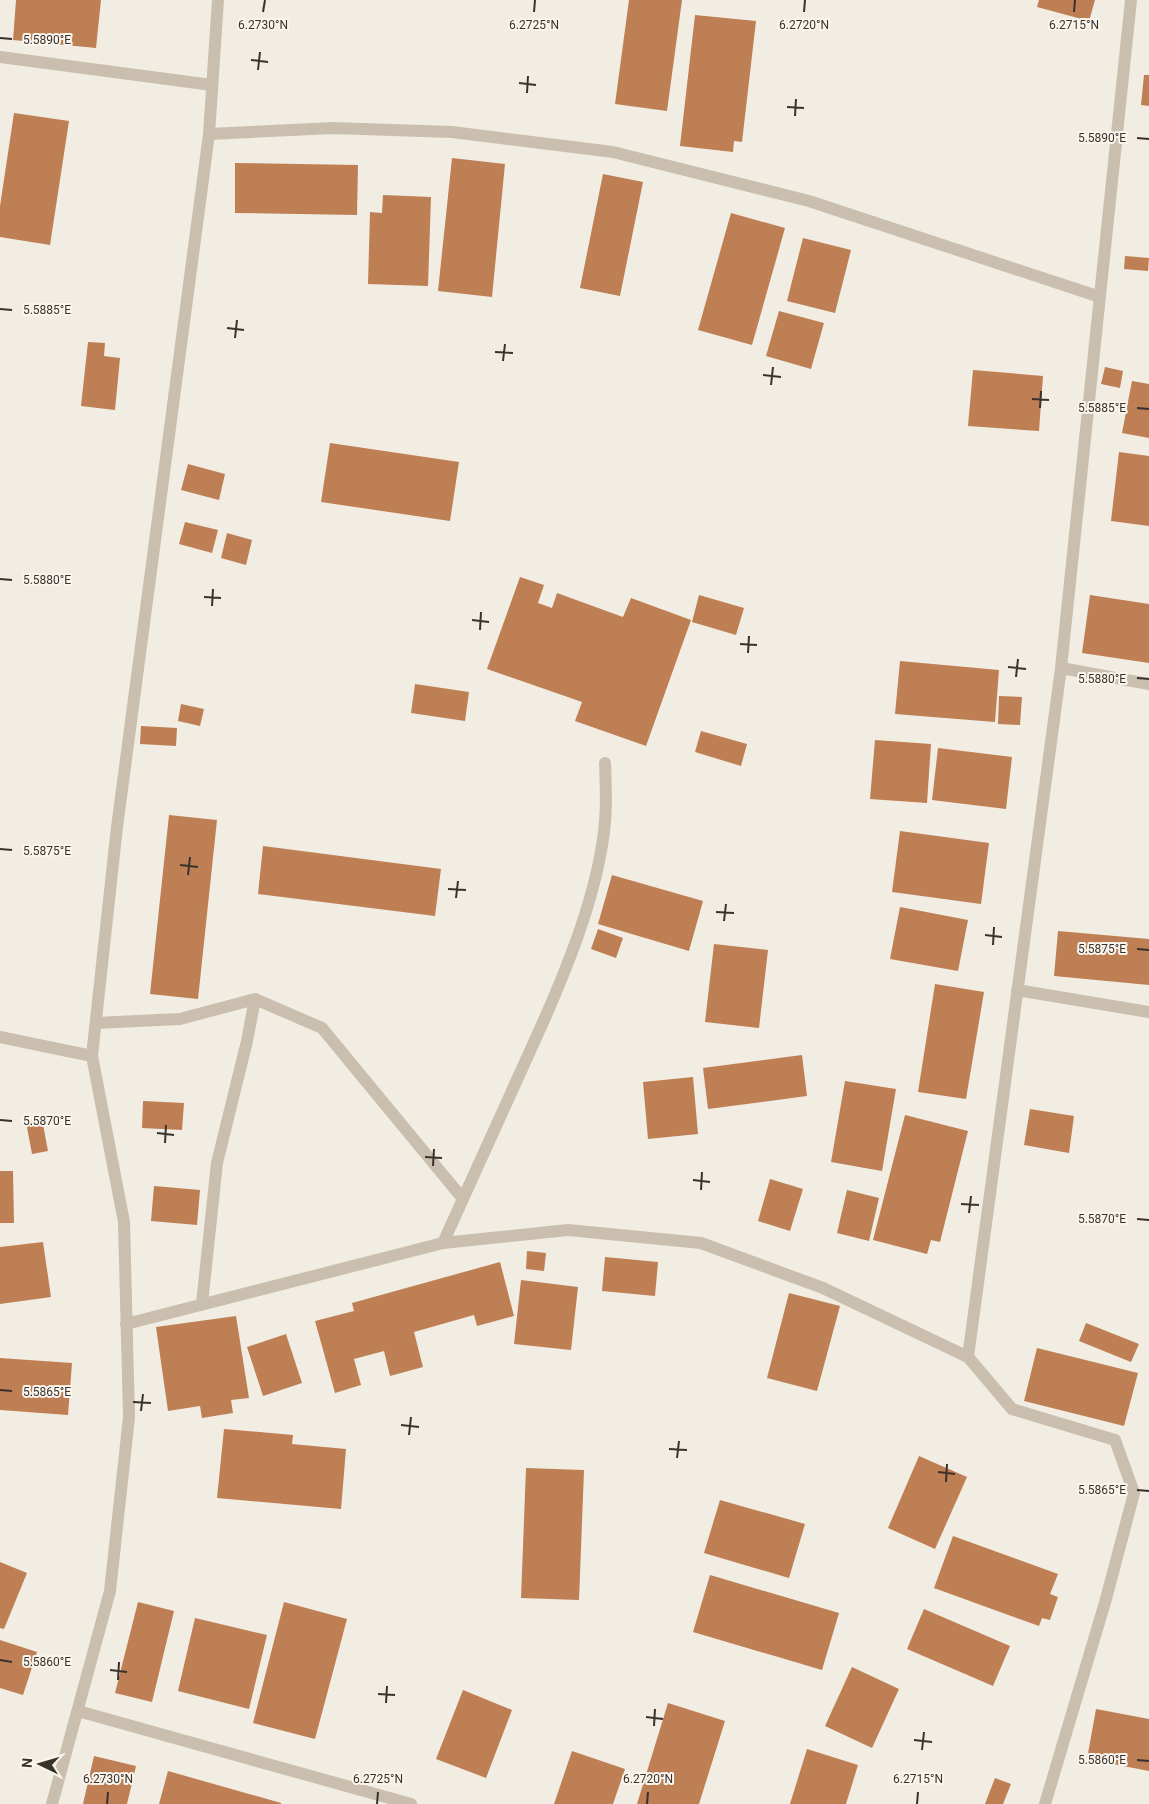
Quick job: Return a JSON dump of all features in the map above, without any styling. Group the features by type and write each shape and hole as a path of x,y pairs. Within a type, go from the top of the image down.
{"street":[{"path":"52,1804 110,1591 129,1417 124,1222 92,1056 118,817 208,134 218,0"},
{"path":"968,1357 1060,668 1131,0"},
{"path":"0,57 212,85"},
{"path":"208,134 333,128 452,132 613,152 808,201 1100,297"},
{"path":"1060,668 1149,684"},
{"path":"443,1243 551,1004 581,925 594,881 603,840 607,800 605,763"},
{"path":"1017,990 1149,1012"},
{"path":"96,1023 180,1019 255,999 322,1028 463,1199"},
{"path":"202,1303 217,1163 247,1041 255,999"},
{"path":"0,1037 92,1056"},
{"path":"126,1324 202,1303 443,1243 568,1230 701,1243 822,1288 968,1357 1012,1409 1115,1440 1134,1492 1106,1599 1045,1804"},
{"path":"78,1711 411,1804"}],"building":[{"path":"16,0 101,0 96,48 13,40"},
{"path":"629,0 682,0 667,111 615,104"},
{"path":"1039,0 1095,0 1089,21 1037,7"},
{"path":"695,15 756,21 742,142 734,141 733,152 680,146"},
{"path":"1144,75 1149,75 1149,106 1141,105"},
{"path":"14,113 69,121 50,245 0,237 0,206"},
{"path":"452,158 505,164 492,297 438,291"},
{"path":"235,163 358,165 357,215 235,213"},
{"path":"603,174 643,182 620,296 580,288"},
{"path":"383,195 431,197 428,286 368,284 370,212 382,213"},
{"path":"731,213 785,228 752,345 698,330"},
{"path":"803,238 851,250 835,313 787,301"},
{"path":"1125,256 1149,258 1148,271 1124,269"},
{"path":"779,311 824,323 811,369 766,356"},
{"path":"88,342 105,343 104,356 120,358 115,410 81,406"},
{"path":"1105,367 1123,371 1120,388 1101,384"},
{"path":"973,370 1043,376 1039,431 968,426"},
{"path":"1132,381 1149,384 1149,438 1122,433"},
{"path":"330,443 459,462 450,521 321,502"},
{"path":"1119,452 1149,456 1149,526 1111,521"},
{"path":"188,464 225,474 219,500 181,490"},
{"path":"185,522 218,530 212,553 179,544"},
{"path":"227,533 252,540 246,565 221,558"},
{"path":"520,577 544,585 538,603 552,608 557,593 623,617 631,598 691,620 646,746 575,721 582,702 487,669"},
{"path":"699,595 744,608 736,635 692,622"},
{"path":"1090,595 1149,604 1149,663 1082,653"},
{"path":"900,661 999,670 995,722 895,714"},
{"path":"415,684 469,692 465,721 411,713"},
{"path":"999,696 1022,697 1020,725 998,724"},
{"path":"181,704 204,709 200,726 178,721"},
{"path":"141,726 177,728 176,746 140,744"},
{"path":"701,731 747,744 741,766 695,752"},
{"path":"875,740 931,744 927,803 870,799"},
{"path":"938,748 1012,757 1006,809 932,800"},
{"path":"169,815 217,820 198,999 150,994"},
{"path":"900,831 989,843 981,904 892,892"},
{"path":"263,846 441,869 435,916 258,894"},
{"path":"612,875 703,901 689,951 598,924"},
{"path":"900,907 968,920 958,971 890,959"},
{"path":"598,929 623,938 616,958 591,949"},
{"path":"1058,931 1149,939 1149,985 1054,976"},
{"path":"714,944 768,950 759,1028 705,1022"},
{"path":"935,984 984,992 966,1099 918,1092"},
{"path":"802,1055 807,1096 708,1109 703,1068"},
{"path":"693,1077 698,1134 648,1139 643,1082"},
{"path":"845,1081 896,1089 882,1171 831,1162"},
{"path":"143,1101 184,1103 182,1130 142,1128"},
{"path":"1030,1109 1074,1116 1069,1153 1024,1145"},
{"path":"905,1115 968,1131 940,1242 931,1240 927,1254 873,1240"},
{"path":"42,1119 48,1151 32,1154 26,1122"},
{"path":"0,1171 13,1171 14,1223 0,1223"},
{"path":"770,1179 803,1189 790,1231 758,1221"},
{"path":"154,1186 200,1190 197,1225 151,1221"},
{"path":"847,1190 879,1198 869,1241 837,1233"},
{"path":"43,1242 51,1297 0,1304 0,1247"},
{"path":"527,1251 546,1253 544,1271 526,1269"},
{"path":"605,1257 658,1262 655,1296 602,1291"},
{"path":"500,1262 514,1316 477,1326 474,1315 414,1332 423,1367 390,1376 384,1351 354,1359 361,1385 335,1393 315,1321 354,1311 352,1303"},
{"path":"521,1280 578,1287 571,1350 514,1344"},
{"path":"789,1293 840,1306 817,1391 767,1378"},
{"path":"236,1316 249,1398 231,1400 233,1413 202,1418 200,1406 168,1411 156,1327"},
{"path":"1086,1323 1139,1344 1131,1362 1079,1341"},
{"path":"286,1334 302,1383 263,1396 247,1347"},
{"path":"1037,1348 1138,1373 1124,1426 1024,1401"},
{"path":"0,1358 72,1363 68,1415 0,1410"},
{"path":"224,1429 293,1435 292,1444 346,1449 341,1509 217,1498"},
{"path":"919,1456 967,1477 935,1549 888,1528"},
{"path":"526,1468 584,1470 579,1600 521,1598"},
{"path":"720,1500 805,1524 789,1578 704,1553"},
{"path":"953,1536 1058,1574 1050,1594 1058,1597 1050,1620 1042,1618 1039,1626 934,1588"},
{"path":"0,1562 27,1573 4,1629 0,1628"},
{"path":"710,1575 839,1613 822,1670 693,1632"},
{"path":"138,1602 174,1611 152,1702 115,1693"},
{"path":"284,1602 347,1619 315,1739 253,1723"},
{"path":"924,1609 1010,1646 993,1686 907,1649"},
{"path":"195,1618 267,1635 249,1709 178,1691"},
{"path":"0,1640 37,1652 23,1695 0,1688"},
{"path":"852,1667 899,1689 872,1748 825,1726"},
{"path":"463,1690 512,1710 486,1778 436,1759"},
{"path":"668,1703 725,1721 699,1804 637,1804"},
{"path":"1096,1709 1149,1719 1149,1771 1087,1759"},
{"path":"807,1749 858,1765 846,1804 790,1804"},
{"path":"572,1751 625,1769 613,1804 554,1804"},
{"path":"94,1756 136,1766 127,1804 83,1804"},
{"path":"168,1771 281,1803 281,1804 159,1804"},
{"path":"995,1778 1011,1784 1003,1804 985,1804"}]}
